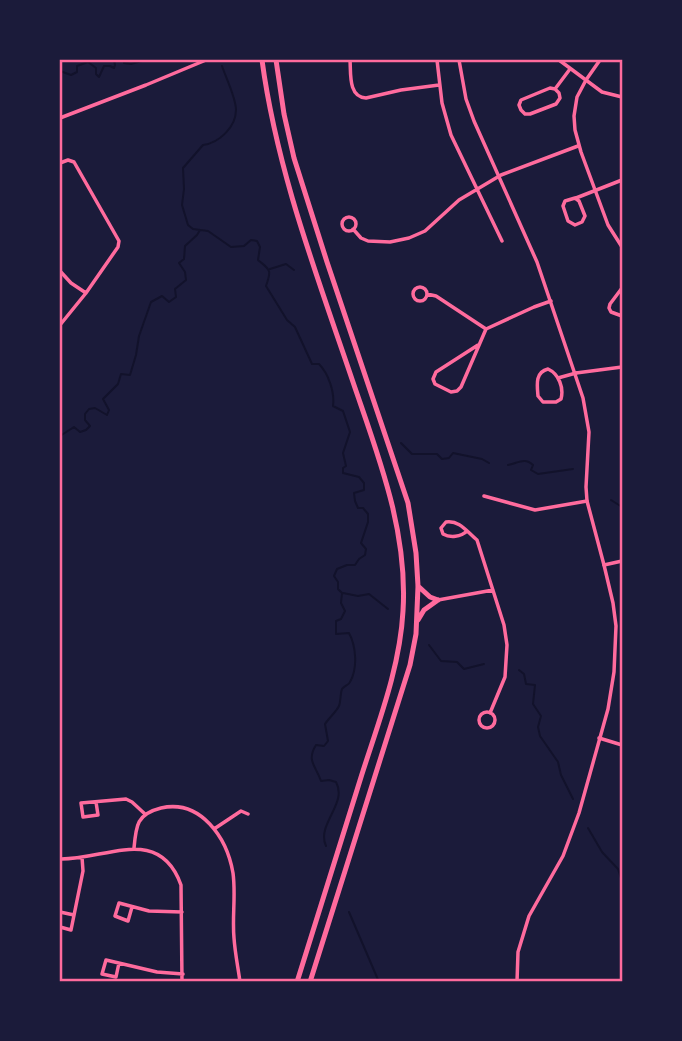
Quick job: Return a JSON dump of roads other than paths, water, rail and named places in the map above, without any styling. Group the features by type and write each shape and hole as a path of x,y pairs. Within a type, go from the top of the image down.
{"main road":[{"path":"262,60 269,111 283,170 397,520 403,574 404,611 398,653 297,982"},
{"path":"276,60 294,158 408,503 418,586 417,623 410,665 310,982"},
{"path":"418,586 430,597 438,600"},
{"path":"417,623 429,604 438,600"}],"street":[{"path":"60,118 206,60"},
{"path":"350,60 353,89 356,96 361,98 439,85"},
{"path":"437,60 444,114 451,135 502,241"},
{"path":"459,60 468,107 533,253 585,403 588,423 587,501 613,603 617,643 608,709 571,836 563,856 528,916 517,959 517,982"},
{"path":"559,60 602,92 622,97"},
{"path":"600,60 579,93 574,126 578,146 610,228 622,247"},
{"path":"555,89 559,93 556,104 528,115 521,111 519,104 522,99 555,89 570,69"},
{"path":"353,229 368,241 390,242 409,238 423,232 454,204 498,177 578,146"},
{"path":"60,163 68,160 74,162 119,241 118,247 86,293 60,325"},
{"path":"575,198 579,201 584,217 582,222 573,225 568,221 563,204 565,201 622,180"},
{"path":"60,271 86,293"},
{"path":"622,288 609,308 612,313 622,316"},
{"path":"427,294 436,296 486,329"},
{"path":"478,345 436,372 433,379 435,384 450,392 458,390 486,329 551,301"},
{"path":"558,379 576,373 622,367"},
{"path":"548,369 556,374 558,379 561,400 554,403 540,401 537,395 540,373 548,369"},
{"path":"484,496 535,510 587,501"},
{"path":"467,531 449,537 443,534 441,528 451,521 461,525 479,542 504,625 507,657 505,677 491,713"},
{"path":"604,565 622,561"},
{"path":"438,600 493,590"},
{"path":"485,712 491,713 495,719 494,724 488,728 483,727 479,720 481,715 485,712"},
{"path":"599,738 622,745"},
{"path":"96,802 98,815 83,817 81,803 125,799 145,814"},
{"path":"134,848 139,819 145,814 166,807 182,807 194,811 204,817 214,829 222,841 233,873 234,938 240,982"},
{"path":"214,829 241,811 248,814"},
{"path":"60,859 134,848 156,853 172,867 181,885 182,982"},
{"path":"60,927 71,930 83,871 82,857"},
{"path":"132,907 128,920 115,916 119,903 149,911 182,912"},
{"path":"60,912 74,915"},
{"path":"119,963 116,978 102,974 106,960 119,963 157,972 183,974"}],"waterway":[{"path":"60,71 71,75 77,72 77,66 88,62 96,68 99,77 104,66 114,68 114,60"},
{"path":"124,60 124,63 131,64 145,60"},
{"path":"222,66 234,100 235,116 226,133 203,145 183,168 182,205 188,225 193,229 208,231 231,247 244,246 251,240 257,241 260,247 258,260 269,273 266,286 287,320 295,327 312,364 319,364 325,372 332,389 333,406 343,411 350,432 343,453 346,466 343,473 359,477 364,483 364,490 354,493 358,508 363,508 368,514 361,543 366,549 365,555 355,565 337,569 334,576 342,593 341,603 345,611 341,619 336,621 336,634 349,633 355,651 353,676 342,689 339,706 325,724 328,741 324,746 316,745 312,755 321,781 336,782 339,790 325,830 326,846"},
{"path":"60,436 74,427 80,432 86,430 90,426 85,420 89,409 95,408 107,415 109,410 103,399 118,384 121,374 130,375 139,336 151,302 162,296 169,302 176,297 175,289 186,280 185,272 179,263 184,259 185,246 200,230"},
{"path":"270,269 286,264 294,270"},
{"path":"401,443 412,454 437,454 442,459 449,458 453,453 489,463"},
{"path":"508,465 527,461 533,465 531,470 538,474 573,469"},
{"path":"611,500 622,507"},
{"path":"343,593 358,596 369,594 388,609"},
{"path":"429,645 441,661 457,662 464,669 484,664"},
{"path":"519,670 524,674 526,684 535,685 533,704 541,716 538,727 540,736 558,762 561,775 573,799"},
{"path":"588,828 602,852 618,869 622,881"},
{"path":"349,912 379,982"}]}
